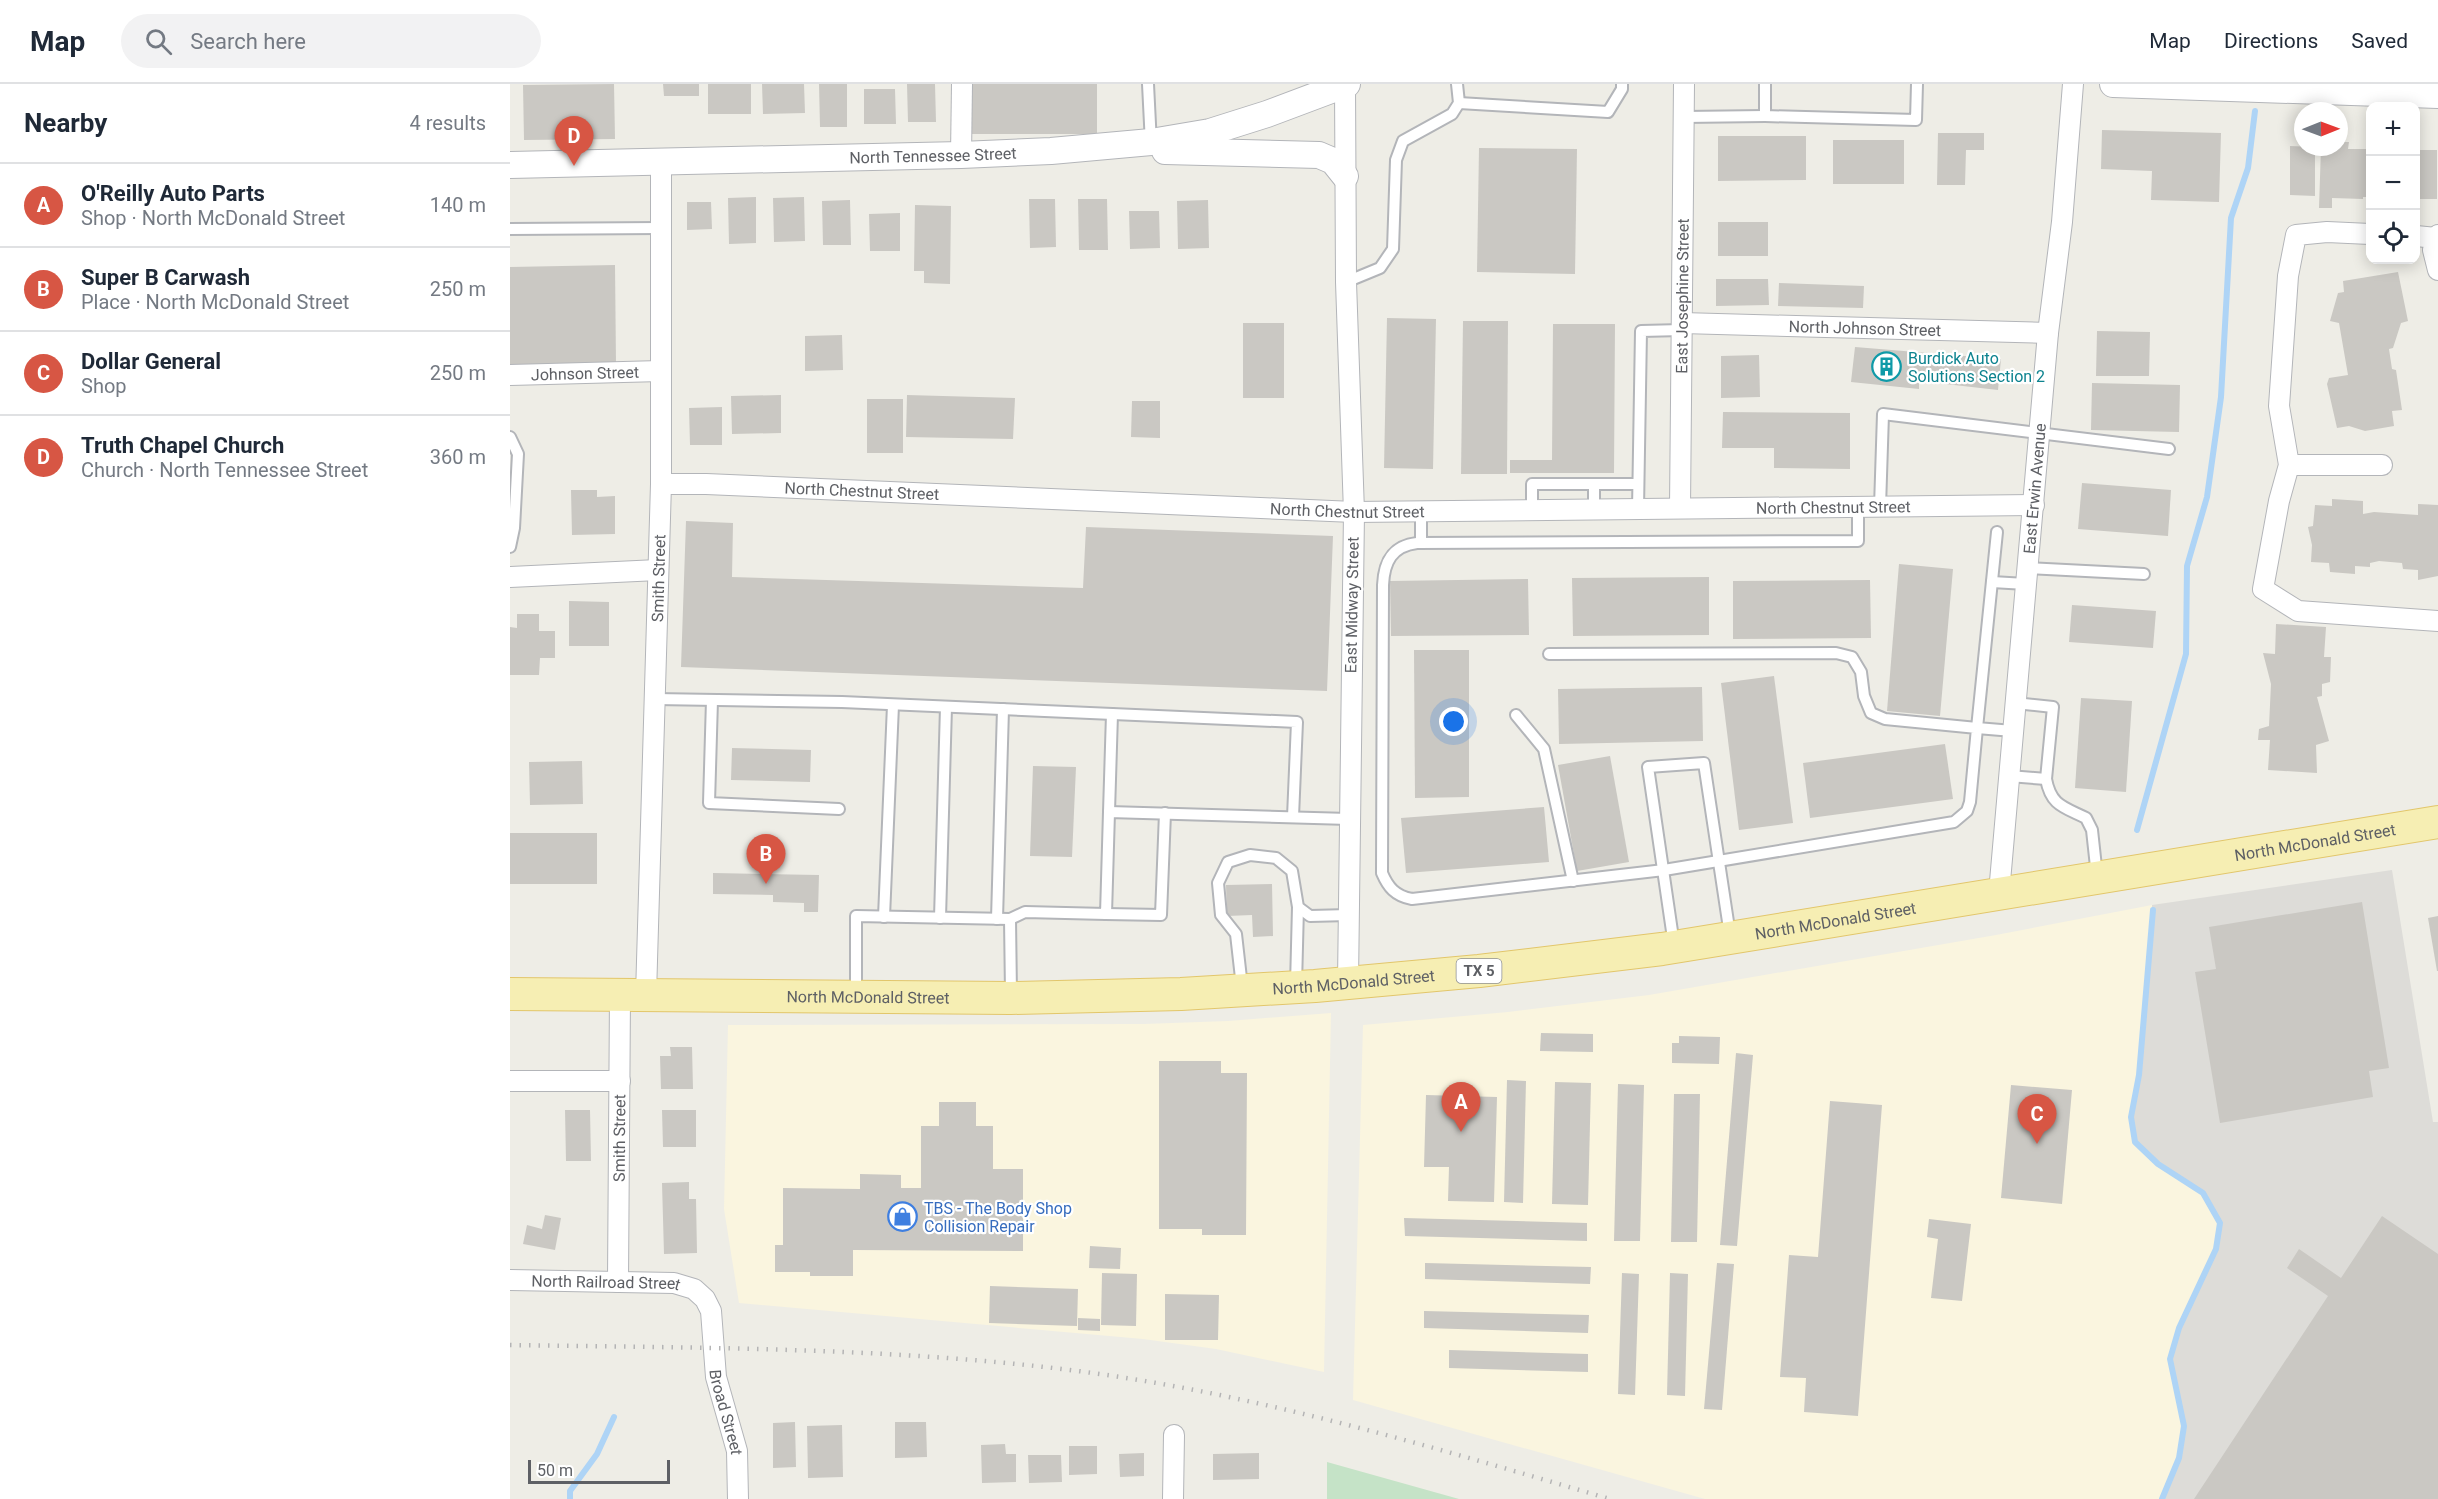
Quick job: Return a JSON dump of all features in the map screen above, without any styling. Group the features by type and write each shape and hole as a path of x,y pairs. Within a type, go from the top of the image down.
{"main road":[{"name":"North McDonald Street","path":"510,994 1011,998 1243,992 1491,970 1731,939 2438,822"}],"street":[{"path":"961,155 962,84"},
{"path":"1151,146 1210,132 1267,114 1346,84"},
{"name":"East Midway Street","path":"1346,84 1346,282 1354,512 1348,982"},
{"name":"East Josephine Street","path":"1680,508 1684,84"},
{"name":"East Erwin Avenue","path":"1999,893 2048,333 2062,222 2073,84"},
{"path":"2113,84 2438,95"},
{"path":"1151,146 1319,155 1333,161 1345,176"},
{"name":"North Tennessee Street","path":"510,165 961,155 1151,146"},
{"name":"Smith Street","path":"618,1282 620,1081 633,995 655,699 661,484 661,162"},
{"path":"2366,234 2327,232 2296,235 2288,276 2279,406 2289,465 2279,501 2263,589 2298,610 2438,621"},
{"path":"2420,236 2437,236 2433,250 2438,270"},
{"name":"North Johnson Street","path":"1682,327 2048,333"},
{"name":"Johnson Street","path":"510,375 661,371"},
{"path":"2289,465 2382,465"},
{"name":"North Chestnut Street","path":"661,484 706,484 1354,512 2034,505"},
{"path":"510,576 658,570"},
{"path":"510,1081 620,1081"},
{"name":"North Railroad Street","path":"510,1280 674,1283 688,1286 700,1294 708,1304 713,1325"},
{"name":"Broad Street","path":"713,1325 716,1377 737,1451 738,1499"},
{"path":"1173,1499 1174,1434"}],"lane":[{"path":"1148,84 1151,146"},
{"path":"1346,282 1380,268 1393,249 1396,160 1403,141 1452,114 1459,103 1457,84"},
{"path":"1459,103 1608,112 1622,89 1622,84"},
{"path":"1765,84 1765,116"},
{"path":"1684,117 1765,116 1916,120 1917,84"},
{"path":"510,229 661,228"},
{"path":"1638,509 1641,331 1682,327"},
{"path":"1880,507 1883,414 2169,449"},
{"path":"510,437 518,454 514,528 510,547"},
{"path":"1532,510 1532,484 1638,484"},
{"path":"1594,484 1594,509"},
{"path":"1858,507 1858,541 1421,543 1406,544 1398,549 1387,560 1384,570 1381,861 1382,873 1386,882 1396,894 1412,899 1664,870 1953,822 1967,811 1970,802 1997,532"},
{"path":"1421,510 1421,543"},
{"path":"1992,582 2027,576 2144,574"},
{"path":"1549,654 1836,653 1852,657 1858,664 1864,696 1871,713 1885,719 2013,731"},
{"path":"655,699 893,705 1297,722 1293,817"},
{"path":"712,700 710,803 839,809"},
{"path":"2015,703 2054,707 2046,779 2048,790 2057,804 2086,818 2092,830 2097,877"},
{"path":"884,917 893,705"},
{"path":"940,918 946,707"},
{"path":"997,919 1003,709"},
{"path":"1106,914 1112,714"},
{"path":"1516,715 1544,749 1573,881"},
{"path":"1675,947 1648,767 1704,763 1731,939"},
{"path":"2009,776 2046,779"},
{"path":"1109,812 1349,819"},
{"path":"856,997 856,916 1010,919 1024,912 1161,915 1165,813"},
{"path":"1243,992 1236,934 1221,915 1218,882 1228,862 1250,855 1276,858 1292,871 1298,908 1296,987"},
{"path":"1298,908 1310,916 1349,915"},
{"path":"1010,919 1011,998"}],"shaded area":[{"path":"2392,870 2433,1122 2438,1122 2438,1499 2162,1499 2179,1458 2184,1426 2170,1359 2179,1328 2216,1249 2220,1223 2203,1193 2158,1164 2135,1142 2131,1117 2139,1075 2151,959 2152,905"},
{"path":"2152,905 2151,959 2139,1075 2131,1117 2158,1164 2203,1193 2220,1223 2216,1249 2179,1328 2170,1359 2184,1426 2179,1458 2162,1499 1705,1499 1353,1400 1363,1025 1508,1012 1649,995 1996,935"},
{"path":"1331,1013 1324,1372 1216,1349 1143,1339 739,1303 724,1209 728,1025 1144,1024 1228,1021"}],"green space":[{"path":"1327,1462 1459,1499 1327,1499"}],"building":[{"path":"614,84 615,139 524,140 523,85"},
{"path":"663,84 699,84 699,96 664,96"},
{"path":"708,84 751,84 751,114 708,114"},
{"path":"762,84 804,84 805,113 763,114"},
{"path":"819,84 847,84 847,127 820,127"},
{"path":"907,84 935,84 936,122 908,122"},
{"path":"971,84 1097,84 1097,134 970,134"},
{"path":"864,89 895,89 896,124 864,124"},
{"path":"2102,130 2221,133 2219,202 2151,200 2152,171 2101,169"},
{"path":"1938,133 1984,133 1984,150 1966,150 1965,185 1937,185"},
{"path":"1718,136 1806,136 1806,180 1718,181"},
{"path":"1833,140 1904,140 1904,184 1833,184"},
{"path":"2290,146 2294,146 2294,156 2315,156 2315,196 2290,195"},
{"path":"1479,148 1577,149 1575,274 1477,272"},
{"path":"2348,149 2366,149 2366,197 2363,199 2332,198 2332,208 2319,208 2321,156 2348,156"},
{"path":"2420,150 2437,150 2437,199 2420,199"},
{"path":"756,197 756,243 729,244 728,198"},
{"path":"804,197 805,241 774,242 773,198"},
{"path":"1029,199 1055,199 1056,247 1030,248"},
{"path":"1078,199 1107,199 1108,250 1079,250"},
{"path":"850,200 851,245 823,245 822,201"},
{"path":"1208,200 1209,248 1178,249 1177,201"},
{"path":"687,202 711,202 712,229 687,230"},
{"path":"915,205 951,206 950,284 924,283 924,271 914,271"},
{"path":"1129,211 1159,211 1160,248 1130,249"},
{"path":"900,213 900,251 870,251 869,214"},
{"path":"1718,222 1768,222 1768,256 1718,256"},
{"path":"615,265 616,365 510,367 510,267"},
{"path":"2398,272 2408,321 2401,323 2393,348 2389,349 2392,369 2396,370 2402,410 2392,411 2394,426 2365,431 2349,426 2337,428 2327,384 2329,378 2348,375 2339,323 2330,321 2338,293 2344,292 2343,281"},
{"path":"1716,279 1768,279 1769,305 1716,306"},
{"path":"1779,283 1864,286 1863,308 1778,306"},
{"path":"1387,318 1436,319 1433,469 1384,468"},
{"path":"1463,321 1508,321 1507,474 1461,474"},
{"path":"1243,323 1284,323 1284,398 1243,398"},
{"path":"1553,324 1615,324 1614,473 1510,473 1510,460 1552,460"},
{"path":"2097,331 2150,332 2149,376 2096,376"},
{"path":"842,335 843,370 805,371 805,336"},
{"path":"1855,347 2001,359 1998,390 1919,381 1919,389 1851,382"},
{"path":"1759,355 1760,397 1721,398 1721,356"},
{"path":"2092,383 2180,385 2179,432 2091,430"},
{"path":"781,395 781,433 732,434 731,396"},
{"path":"907,395 1015,398 1013,439 906,437"},
{"path":"867,399 903,399 903,453 867,453"},
{"path":"1132,401 1160,401 1160,438 1131,437"},
{"path":"722,407 722,445 690,445 689,408"},
{"path":"1723,412 1850,413 1850,469 1774,468 1774,448 1722,448"},
{"path":"2082,483 2171,490 2168,536 2078,529"},
{"path":"571,490 597,490 597,497 615,496 615,534 572,535"},
{"path":"2332,499 2363,501 2363,514 2374,512 2418,515 2418,504 2438,505 2438,576 2418,580 2418,570 2403,569 2402,563 2379,561 2370,563 2370,567 2355,566 2355,574 2330,572 2329,563 2311,562 2312,545 2308,527 2313,526 2315,505 2332,506"},
{"path":"686,521 733,523 732,577 1083,588 1086,527 1333,536 1327,691 681,667"},
{"path":"1899,564 1953,569 1940,716 1887,711"},
{"path":"1709,577 1709,635 1573,636 1572,578"},
{"path":"1528,579 1529,635 1391,636 1390,581"},
{"path":"1870,580 1871,638 1733,639 1733,581"},
{"path":"569,601 609,602 609,646 569,646"},
{"path":"2072,605 2156,611 2153,648 2069,642"},
{"path":"517,614 539,614 539,631 555,631 555,658 540,658 539,675 510,675 510,627 517,628"},
{"path":"2276,624 2326,627 2324,657 2331,657 2330,682 2322,684 2322,696 2317,697 2329,741 2316,745 2317,773 2268,770 2270,740 2258,740 2259,729 2269,726 2271,684 2263,653 2275,654"},
{"path":"1414,650 1469,650 1469,797 1415,798"},
{"path":"1774,676 1793,823 1739,830 1721,683"},
{"path":"1702,687 1703,741 1559,744 1558,689"},
{"path":"2081,698 2132,701 2126,792 2075,788"},
{"path":"1945,744 1953,799 1810,818 1803,763"},
{"path":"732,748 811,750 810,782 731,780"},
{"path":"1610,756 1629,862 1577,871 1558,765"},
{"path":"582,761 583,804 530,805 529,762"},
{"path":"1033,766 1076,767 1072,857 1030,856"},
{"path":"1544,807 1549,862 1406,873 1401,818"},
{"path":"510,833 597,833 597,884 510,884"},
{"path":"713,873 819,875 818,912 804,912 804,903 773,902 773,895 713,894"},
{"path":"1272,884 1273,936 1253,937 1252,915 1227,916 1226,885"},
{"path":"2362,902 2389,1068 2369,1071 2373,1097 2220,1123 2195,972 2216,969 2209,927"},
{"path":"2438,916 2438,971 2437,971 2428,918"},
{"path":"1541,1033 1593,1034 1593,1052 1540,1051"},
{"path":"1679,1036 1720,1037 1719,1064 1672,1063 1672,1043 1679,1043"},
{"path":"670,1047 692,1047 693,1089 661,1089 660,1056 671,1056"},
{"path":"1736,1053 1753,1055 1737,1246 1720,1245"},
{"path":"1159,1061 1221,1061 1221,1073 1247,1073 1246,1235 1202,1235 1202,1229 1159,1229"},
{"path":"1507,1080 1526,1081 1523,1203 1504,1202"},
{"path":"1555,1082 1591,1083 1588,1205 1552,1204"},
{"path":"1618,1084 1644,1085 1640,1241 1614,1241"},
{"path":"2011,1085 2072,1090 2062,1204 2001,1198"},
{"path":"1674,1094 1700,1094 1697,1242 1671,1242"},
{"path":"1426,1095 1497,1097 1494,1202 1448,1201 1449,1167 1424,1167"},
{"path":"1830,1101 1882,1105 1858,1416 1804,1412 1806,1378 1780,1377 1789,1255 1818,1257"},
{"name":"TBS - The Body Shop Collision Repair","path":"939,1102 976,1102 976,1126 993,1126 993,1169 1023,1169 1023,1251 853,1250 853,1276 810,1276 810,1272 775,1272 775,1245 783,1245 783,1188 860,1189 860,1174 901,1175 901,1188 921,1188 921,1126 939,1126"},
{"path":"565,1110 590,1110 591,1161 566,1161"},
{"path":"662,1110 696,1110 696,1147 663,1147"},
{"path":"689,1182 689,1199 696,1199 697,1253 664,1254 662,1183"},
{"path":"545,1215 561,1218 555,1250 523,1244 527,1225 542,1229"},
{"path":"2382,1216 2438,1254 2438,1499 2194,1499 2328,1296 2287,1268 2299,1249 2341,1278"},
{"path":"1404,1218 1587,1223 1587,1241 1405,1236"},
{"path":"1929,1219 1971,1224 1962,1301 1931,1298 1938,1239 1927,1237"},
{"path":"1090,1246 1121,1248 1120,1269 1089,1268"},
{"path":"1425,1263 1591,1267 1590,1284 1425,1279"},
{"path":"1717,1263 1734,1264 1722,1410 1704,1409"},
{"path":"1102,1273 1137,1274 1136,1326 1101,1325"},
{"path":"1622,1273 1639,1274 1635,1395 1618,1394"},
{"path":"1670,1273 1688,1274 1685,1396 1667,1395"},
{"path":"990,1286 1078,1289 1077,1326 989,1323"},
{"path":"1165,1294 1219,1295 1218,1340 1165,1340"},
{"path":"1424,1311 1589,1315 1588,1333 1424,1328"},
{"path":"1078,1318 1100,1319 1100,1331 1078,1330"},
{"path":"1449,1350 1588,1354 1588,1372 1449,1368"},
{"path":"795,1422 796,1467 773,1468 773,1423"},
{"path":"895,1422 926,1422 927,1457 895,1458"},
{"path":"842,1425 843,1477 808,1478 807,1426"},
{"path":"1005,1444 1006,1454 1016,1454 1016,1482 982,1483 981,1445"},
{"path":"1069,1446 1097,1446 1097,1474 1069,1475"},
{"path":"1144,1453 1144,1476 1120,1477 1119,1454"},
{"path":"1259,1453 1259,1479 1213,1480 1213,1454"},
{"path":"1028,1455 1061,1455 1062,1482 1029,1483"}],"waterway":[{"path":"2137,830 2186,654 2187,566 2207,497 2221,397 2231,218 2248,168 2255,111"},
{"path":"2153,910 2139,1075 2131,1117 2135,1142 2158,1164 2203,1193 2220,1223 2216,1249 2179,1328 2170,1359 2184,1426 2179,1458 2162,1499"},
{"path":"570,1499 570,1491 597,1454 614,1417"}],"railway":[{"path":"510,1345 860,1353 1000,1362 1070,1370 1139,1380 1275,1407 1410,1441 1610,1499"}],"place":[{"name":"Truth Chapel Church","path":"574,166"},
{"name":"Burdick Auto Solutions Section 2","path":"1887,367"},
{"name":"Super B Carwash","path":"766,884"},
{"name":"O'Reilly Auto Parts","path":"1461,1132"},
{"name":"Dollar General","path":"2037,1144"},
{"name":"TBS - The Body Shop Collision Repair","path":"903,1217"}]}
